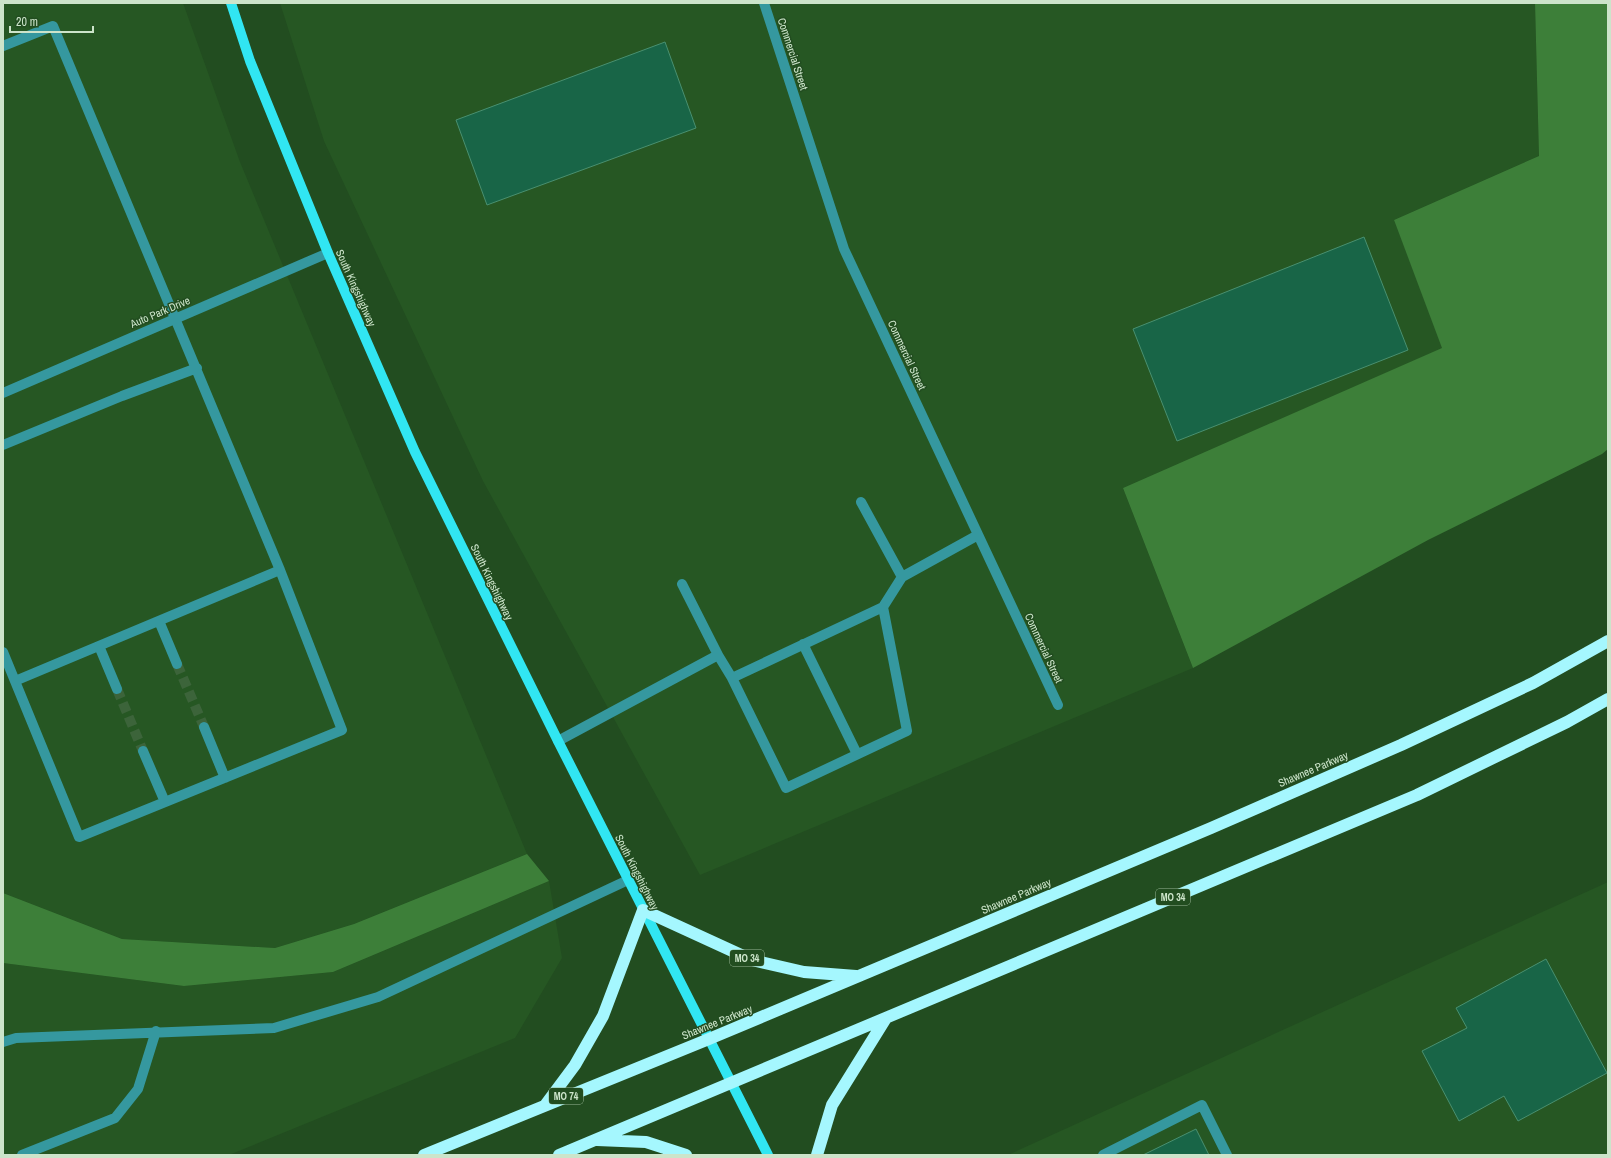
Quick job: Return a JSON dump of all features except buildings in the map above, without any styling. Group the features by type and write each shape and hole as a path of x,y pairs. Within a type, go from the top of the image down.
{"highway":[{"name":"Shawnee Parkway","path":"424,1155 709,1039 1204,831 1400,745 1533,683 1608,641"},
{"name":"MO 34","path":"731,1082 1416,795 1567,722 1608,699"},
{"name":"MO 34","path":"643,910 752,960 804,972 859,976"},
{"path":"546,1105 575,1066 603,1016 643,910"},
{"path":"817,1155 832,1105 886,1018"},
{"path":"559,1155 731,1082"},
{"path":"594,1140 646,1142 686,1155"}],"main road":[{"name":"South Kingshighway","path":"231,3 250,61 328,253 415,452 558,741 768,1155"}],"street":[{"name":"Commercial Street","path":"764,3 844,249 1058,705"},
{"path":"3,46 53,26 280,570 342,730 79,837 3,652"},
{"name":"Auto Park Drive","path":"3,393 328,253"},
{"path":"3,445 197,368"},
{"path":"861,502 902,577"},
{"path":"732,678 883,607 902,577 978,536"},
{"path":"15,681 280,570"},
{"path":"682,584 718,655 732,678 786,788 907,731 883,607"},
{"path":"159,621 178,664"},
{"path":"803,644 857,754"},
{"path":"99,646 118,689"},
{"path":"558,741 718,655"},
{"path":"204,727 225,778"},
{"path":"143,751 165,802"},
{"path":"3,1042 16,1038 156,1031 274,1028 378,997 628,880"},
{"path":"22,1155 115,1118 138,1089 156,1031"},
{"path":"1103,1155 1202,1105 1227,1155"}],"shaded area":[{"path":"3,3 183,3 240,162 527,854 354,924 275,948 122,939 3,893"},
{"path":"280,3 1535,3 1539,156 1394,220 1443,348 1123,488 1193,668 700,875 483,481 324,141"},
{"path":"1535,3 1608,3 1608,449 1602,454 1428,540 1193,668 1123,488 1442,348 1394,220 1539,156"},
{"path":"527,854 549,881 333,972 184,986 3,963 3,893 122,939 275,948 354,924"},
{"path":"549,881 562,958 515,1038 229,1155 3,1155 3,963 184,986 333,972"},
{"path":"1608,882 1608,1155 1008,1155 1595,888"}],"tunnel":[{"path":"177,664 204,727"},
{"path":"117,689 143,751"}]}
